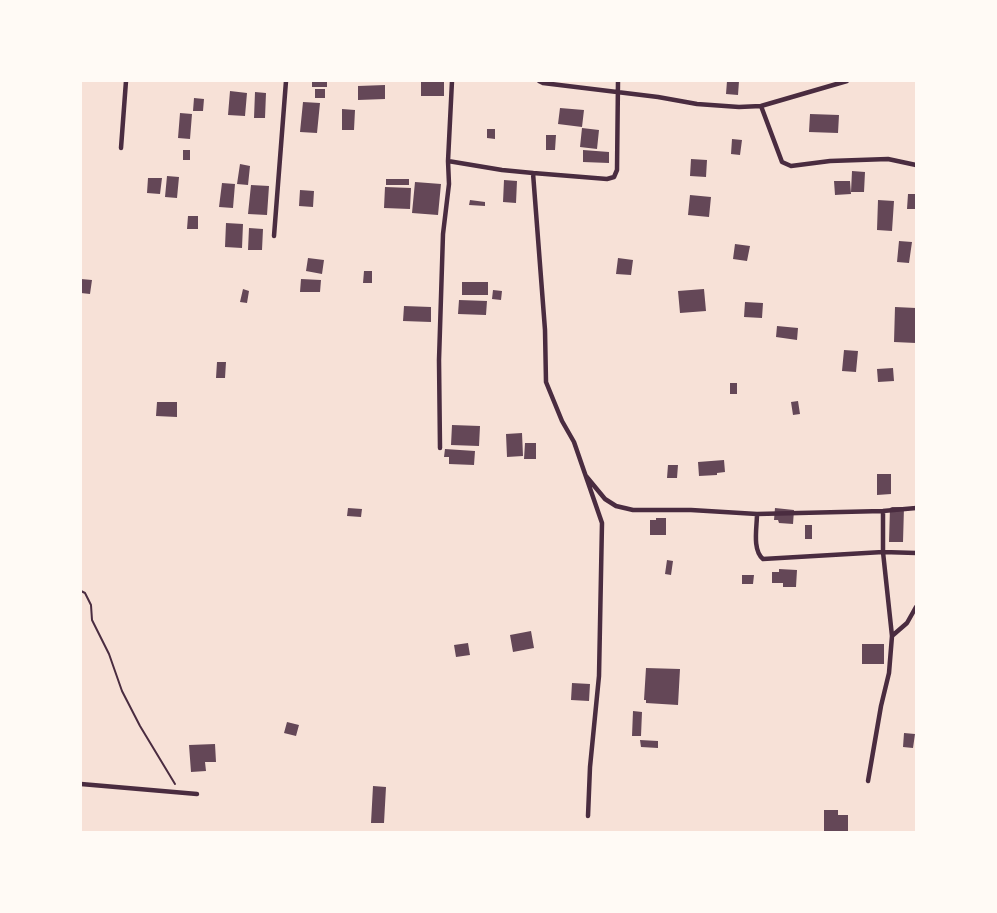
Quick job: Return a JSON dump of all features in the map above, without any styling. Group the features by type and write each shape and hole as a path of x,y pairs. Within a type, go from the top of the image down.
{"street":[{"path":"121,148 126,81"},
{"path":"274,236 286,81"},
{"path":"440,448 443,234 449,184 448,161 452,81"},
{"path":"539,81 543,84 658,97 697,104 761,106 847,81"},
{"path":"448,161 533,173 606,179 614,177 617,170 618,81"},
{"path":"761,106 782,162 791,166 839,161 888,159 916,165"},
{"path":"533,173 545,330 546,382 562,421 574,442 602,523 599,676 590,767 588,816"},
{"path":"584,474 605,499 616,506 633,510 691,510 757,514 883,511 916,508"},
{"path":"868,781 881,706 889,673 892,636 883,552 883,511"},
{"path":"757,514 757,549 758,555 763,558 883,552 916,554"},
{"path":"892,636 908,623 916,607"},
{"path":"81,784 197,794"}],"path":[{"path":"81,591 85,593 91,605 92,620 109,654 122,692 180,793"}],"building":[{"path":"312,81 327,81 327,87 312,87"},
{"path":"421,81 444,81 444,96 421,96"},
{"path":"727,81 739,81 738,95 726,94"},
{"path":"385,85 385,99 358,100 358,86"},
{"path":"315,89 325,89 325,98 315,98"},
{"path":"230,91 247,93 245,116 228,115"},
{"path":"255,92 266,93 265,118 254,118"},
{"path":"194,98 204,99 203,111 193,111"},
{"path":"303,102 320,103 317,133 300,132"},
{"path":"560,108 584,110 582,127 558,124"},
{"path":"342,109 355,110 354,130 342,130"},
{"path":"180,113 192,114 190,139 178,138"},
{"path":"810,114 839,115 838,133 809,132"},
{"path":"582,128 599,130 597,149 580,147"},
{"path":"487,129 495,129 495,139 487,138"},
{"path":"546,135 556,135 555,150 546,150"},
{"path":"732,139 742,140 740,155 731,154"},
{"path":"183,150 190,150 190,160 183,160"},
{"path":"583,150 609,152 609,163 583,162"},
{"path":"691,159 707,160 706,177 690,176"},
{"path":"240,164 250,166 248,185 237,184"},
{"path":"852,171 865,172 864,192 851,192"},
{"path":"167,176 179,177 177,198 165,197"},
{"path":"148,178 162,178 160,194 147,193"},
{"path":"386,179 409,179 409,185 386,185"},
{"path":"504,180 517,181 516,203 503,202"},
{"path":"834,181 850,181 851,194 835,195"},
{"path":"415,182 441,184 438,215 412,213"},
{"path":"222,183 235,184 233,208 219,207"},
{"path":"251,185 269,186 267,215 248,214"},
{"path":"385,187 411,188 410,209 384,208"},
{"path":"300,190 314,191 313,207 299,206"},
{"path":"908,194 916,194 916,209 907,209"},
{"path":"690,195 711,197 709,217 688,215"},
{"path":"470,200 485,202 485,206 469,205"},
{"path":"878,200 894,201 892,231 877,230"},
{"path":"188,216 198,216 198,229 187,229"},
{"path":"226,223 243,224 242,248 225,247"},
{"path":"249,228 263,229 262,250 248,250"},
{"path":"899,241 912,242 909,263 897,262"},
{"path":"735,244 750,246 747,261 733,259"},
{"path":"308,258 324,260 322,274 306,271"},
{"path":"618,258 633,260 631,275 616,274"},
{"path":"364,271 372,271 372,283 363,283"},
{"path":"81,279 92,280 90,294 81,293"},
{"path":"301,279 321,280 320,292 300,292"},
{"path":"462,282 488,282 488,295 462,295"},
{"path":"243,289 249,291 247,303 240,302"},
{"path":"704,289 706,311 680,313 678,291"},
{"path":"493,290 502,291 501,300 492,299"},
{"path":"459,300 487,301 486,315 458,314"},
{"path":"745,302 763,303 762,318 744,317"},
{"path":"404,306 431,307 431,322 403,321"},
{"path":"895,307 916,308 916,343 894,342"},
{"path":"777,326 798,328 797,340 776,337"},
{"path":"844,350 858,351 856,372 842,371"},
{"path":"217,362 226,362 225,378 216,378"},
{"path":"893,368 894,381 878,382 877,369"},
{"path":"730,383 737,383 737,394 730,394"},
{"path":"798,401 800,414 793,415 791,402"},
{"path":"157,402 177,402 177,417 156,416"},
{"path":"452,425 480,426 479,446 451,445"},
{"path":"522,433 523,456 507,457 506,434"},
{"path":"525,443 536,443 536,459 524,459"},
{"path":"445,449 475,451 474,465 449,464 449,457 444,457"},
{"path":"724,460 725,472 717,473 717,475 699,476 698,462"},
{"path":"668,465 678,465 677,478 667,478"},
{"path":"877,474 891,474 891,494 877,495"},
{"path":"904,507 903,542 889,542 890,508"},
{"path":"348,508 362,509 361,517 347,516"},
{"path":"775,508 794,510 793,524 779,523 778,520 774,520"},
{"path":"656,518 666,518 666,535 650,535 650,520 656,520"},
{"path":"805,525 812,525 812,539 805,539"},
{"path":"667,560 673,561 671,575 665,574"},
{"path":"779,569 797,570 796,587 783,587 783,583 772,583 772,572 779,572"},
{"path":"742,575 754,575 753,584 742,584"},
{"path":"531,631 534,648 513,652 510,635"},
{"path":"468,643 470,655 456,657 454,645"},
{"path":"862,644 884,644 884,664 862,664"},
{"path":"646,668 680,669 678,705 646,703 646,700 644,700"},
{"path":"572,683 590,684 589,701 571,700"},
{"path":"633,711 642,712 641,736 632,736"},
{"path":"287,722 299,725 296,736 284,733"},
{"path":"904,733 915,734 913,748 903,747"},
{"path":"640,740 658,741 658,748 641,747"},
{"path":"215,744 216,762 205,762 206,771 191,772 189,745"},
{"path":"373,786 386,787 384,823 371,823"},
{"path":"824,810 838,810 838,815 848,815 848,831 824,831"}]}
